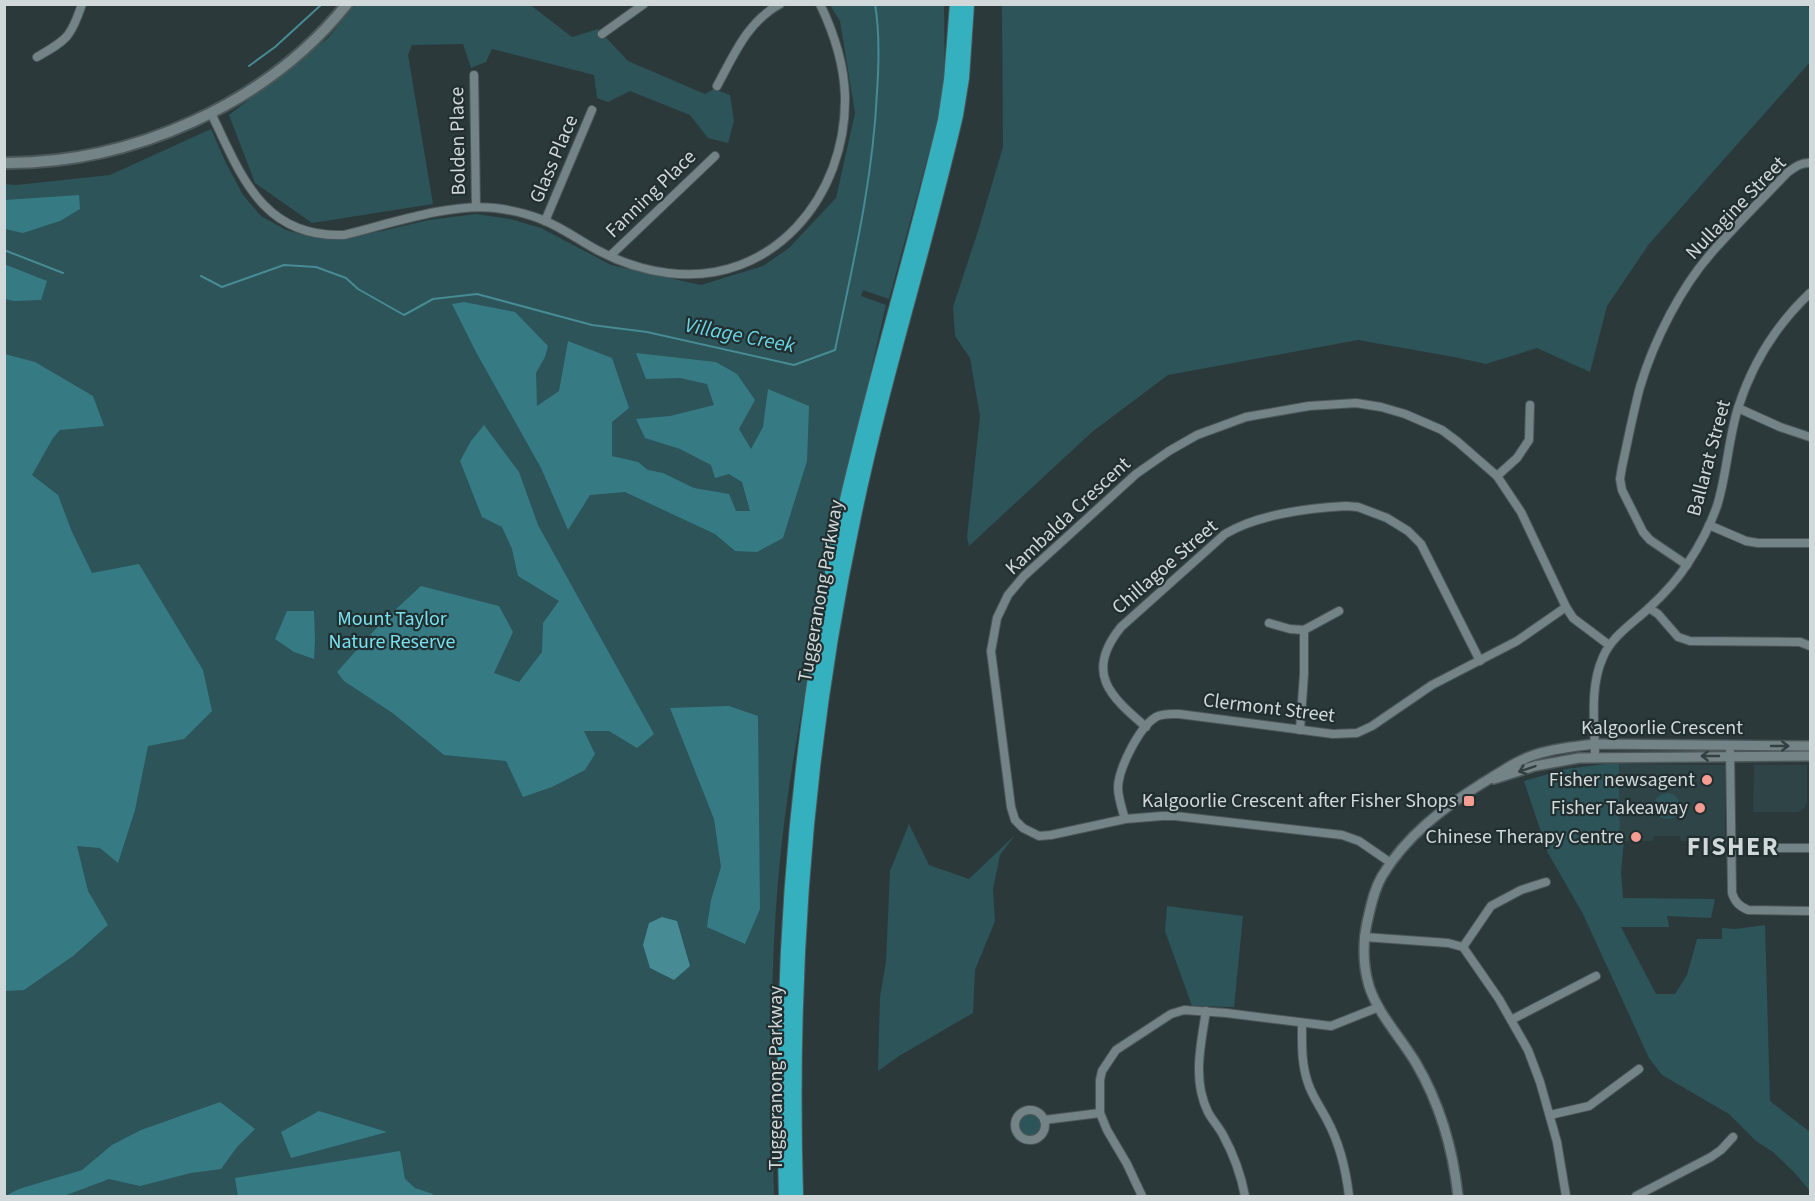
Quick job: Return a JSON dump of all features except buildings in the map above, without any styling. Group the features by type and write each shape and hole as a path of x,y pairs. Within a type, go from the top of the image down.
{"highway":[{"name":"Tuggeranong Parkway","path":"786,1197 784,1076 789,917 798,809 812,695 839,536 945,120 951,80 957,4"},
{"name":"Tuggeranong Parkway","path":"796,1197 793,1082 796,964 817,732 839,594 859,494 956,115 963,69 968,4"}],"main road":[{"path":"4,163 59,161 94,155 162,135 211,113 260,84 290,61 325,29 347,4"}],"street":[{"path":"37,57 69,36 82,4"},
{"path":"602,34 644,4"},
{"path":"717,86 750,28 762,16 780,4"},
{"path":"211,113 240,174 257,198 286,222 310,232 327,236 344,235 445,210 476,207 510,210 545,221 610,256 632,265 666,273 689,275 722,272 759,257 779,243 804,218 818,199 838,153 845,95 837,47 820,4"},
{"name":"Bolden Place","path":"474,75 476,207"},
{"name":"Glass Place","path":"545,221 592,110"},
{"name":"Fanning Place","path":"610,256 715,156"},
{"name":"Nullagine Street","path":"1687,565 1650,540 1643,532 1622,490 1620,479 1622,467 1640,387 1664,327 1680,297 1711,252 1788,172 1806,162 1810,163"},
{"name":"Ballarat Street","path":"1595,757 1594,705 1597,675 1602,658 1609,645 1649,608 1687,565 1710,525 1717,504 1738,408 1748,381 1773,336 1791,311 1810,293"},
{"name":"Kambalda Crescent","path":"1391,863 1359,842 1342,835 1175,816 1125,819 1052,835 1039,836 1023,828 1016,820 1011,807 991,651 997,618 1008,595 1024,576 1136,474 1169,450 1197,435 1246,417 1310,406 1356,403 1405,414 1442,430 1497,476 1521,512 1566,607 1574,618 1609,645"},
{"path":"1497,476 1517,458 1529,440 1530,405"},
{"path":"1738,408 1780,427 1810,437"},
{"name":"Chillagoe Street","path":"1146,727 1120,705 1107,687 1103,666 1105,652 1112,638 1120,627 1225,534 1263,517 1346,506 1374,512 1399,524 1421,544 1480,661"},
{"path":"1710,525 1746,541 1810,543"},
{"name":"Clermont Street","path":"1125,819 1118,788 1119,777 1128,755 1146,727 1162,714 1179,714 1333,734 1357,733 1372,726 1432,685 1517,641 1566,607"},
{"path":"1649,608 1658,614 1678,637 1690,641 1800,642 1810,646"},
{"path":"1269,623 1304,630 1339,611"},
{"path":"1300,730 1304,630"},
{"name":"Kalgoorlie Crescent","path":"1458,1197 1449,1142 1433,1096 1416,1064 1379,1007 1370,987 1365,967 1364,938 1375,892 1391,863 1428,821 1446,807 1509,765 1538,754 1567,747 1595,744 1810,746"},
{"path":"1730,745 1733,898 1748,910 1810,911"},
{"name":"Kalgoorlie Crescent","path":"1486,782 1545,764 1595,757 1810,756"},
{"path":"1773,848 1810,848"},
{"path":"1463,947 1491,906 1521,890 1546,882"},
{"path":"1364,938 1448,943 1463,947 1483,974 1528,1050 1540,1082 1557,1142 1566,1197"},
{"path":"1511,1020 1596,976"},
{"path":"1142,1197 1100,1113 1102,1071 1116,1050 1171,1014 1184,1010 1331,1026 1379,1007"},
{"path":"1206,1011 1198,1072 1201,1092 1207,1112 1223,1135 1240,1172 1245,1197"},
{"path":"1302,1023 1302,1052 1308,1085 1336,1138 1349,1197"},
{"path":"1550,1115 1589,1106 1639,1069"},
{"path":"1024,1111 1037,1112 1044,1120 1044,1129 1036,1139 1023,1138 1016,1131 1016,1120 1024,1111"},
{"path":"1044,1120 1100,1113"},
{"path":"1636,1197 1711,1157 1733,1137"}],"shaded area":[{"path":"1619,764 1725,765 1725,849 1691,851 1691,841 1681,841 1680,836 1654,836 1653,841 1624,841 1620,837"},
{"path":"1754,765 1807,765 1805,808 1798,812 1753,812"},
{"path":"662,917 677,921 690,966 674,980 650,968 643,945 649,923"}],"green space":[{"path":"529,4 572,37 598,29 628,61 705,94 714,89 730,95 734,121 728,143 708,138 690,115 630,91 608,102 597,98 594,75 492,49 486,62 471,68 463,44 412,45 408,55 433,204 312,223 255,183 229,115 328,38 355,5"},
{"name":"Mount Taylor Nature Reserve","path":"830,5 944,5 945,93 889,299 863,290 861,296 886,305 805,691 787,798 779,870 772,992 774,1196 5,1196 4,184 16,185 110,175 211,129 243,195 261,216 286,230 312,237 345,237 429,220 476,214 510,219 541,228 611,265 701,285 763,266 789,248 836,198 855,113 840,21"},
{"path":"1002,5 1806,5 1810,9 1810,62 1649,244 1607,306 1590,372 1537,348 1486,364 1358,340 1168,375 1092,432 969,546 967,537 980,416 970,358 955,336 953,307 1003,147"},
{"path":"79,195 80,209 60,221 23,233 5,229 5,200"},
{"path":"4,264 47,281 41,300 5,299"},
{"path":"464,302 515,312 548,346 536,373 537,406 559,391 568,341 612,358 629,408 612,422 612,456 638,462 648,470 663,473 694,488 729,494 736,511 750,511 742,482 729,474 715,478 711,465 680,449 645,438 636,419 670,416 714,405 707,384 680,378 646,379 636,353 716,362 737,374 755,400 739,429 751,449 763,427 768,389 809,406 807,461 783,538 757,552 735,551 715,534 625,492 590,495 568,530 541,468 476,352 452,304"},
{"path":"5,354 35,362 93,396 104,426 60,430 32,475 58,495 72,532 92,573 139,564 203,670 212,711 184,739 148,746 135,810 118,863 100,848 77,846 88,891 108,925 73,956 24,990 5,991"},
{"path":"484,425 519,472 538,525 654,734 637,748 609,731 584,731 595,754 585,770 552,787 523,797 506,761 444,755 394,714 344,681 337,672 380,624 421,586 499,606 513,632 494,673 519,682 542,652 543,623 559,601 518,576 512,549 502,527 482,517 460,461 471,441"},
{"path":"287,611 314,611 314,659 294,652 275,639"},
{"path":"729,706 758,716 760,909 745,944 707,927 711,900 721,867 714,819 670,708"},
{"path":"1619,764 1620,837 1624,841 1621,872 1623,898 1715,899 1711,918 1667,916 1669,927 1621,927 1656,994 1675,994 1687,975 1697,939 1722,939 1722,928 1735,929 1765,925 1770,1101 1810,1132 1810,1191 1773,1152 1756,1141 1729,1114 1662,1075 1649,1058 1583,914 1548,853 1524,781 1566,769"},
{"path":"1667,793 1676,797 1680,806 1676,815 1667,819 1658,815 1654,806 1658,797"},
{"path":"909,824 929,865 969,879 1015,835 1000,855 993,889 995,921 975,970 973,1013 899,1056 878,1071 880,997 886,962 890,871"},
{"path":"1167,906 1243,916 1234,1007 1192,1006 1165,931"},
{"path":"220,1102 255,1129 237,1147 221,1169 191,1173 140,1186 109,1179 64,1196 5,1196 19,1189 82,1170 112,1145 141,1130"},
{"path":"319,1111 387,1132 291,1158 281,1132"},
{"path":"1030,1113 1035,1114 1041,1120 1041,1130 1035,1136 1030,1137 1025,1136 1019,1130 1018,1125 1019,1120 1025,1114"},
{"path":"400,1151 405,1179 415,1188 433,1194 432,1196 238,1196 235,1178"}],"waterway":[{"path":"249,66 275,47 322,4"},
{"name":"Village Creek","path":"201,276 222,287 284,265 316,267 346,278 358,289 404,315 433,299 477,294 592,325 647,332 794,365 835,350 861,222 875,125 879,59 875,4"},
{"path":"4,250 63,273"}],"place":[{"name":"Fisher newsagent","path":"1707,780"},
{"name":"Kalgoorlie Crescent after Fisher Shops","path":"1469,801"},
{"name":"Fisher Takeaway","path":"1700,808"},
{"name":"Chinese Therapy Centre","path":"1636,837"}],"district":[{"name":"FISHER","path":"1733,846"}]}
